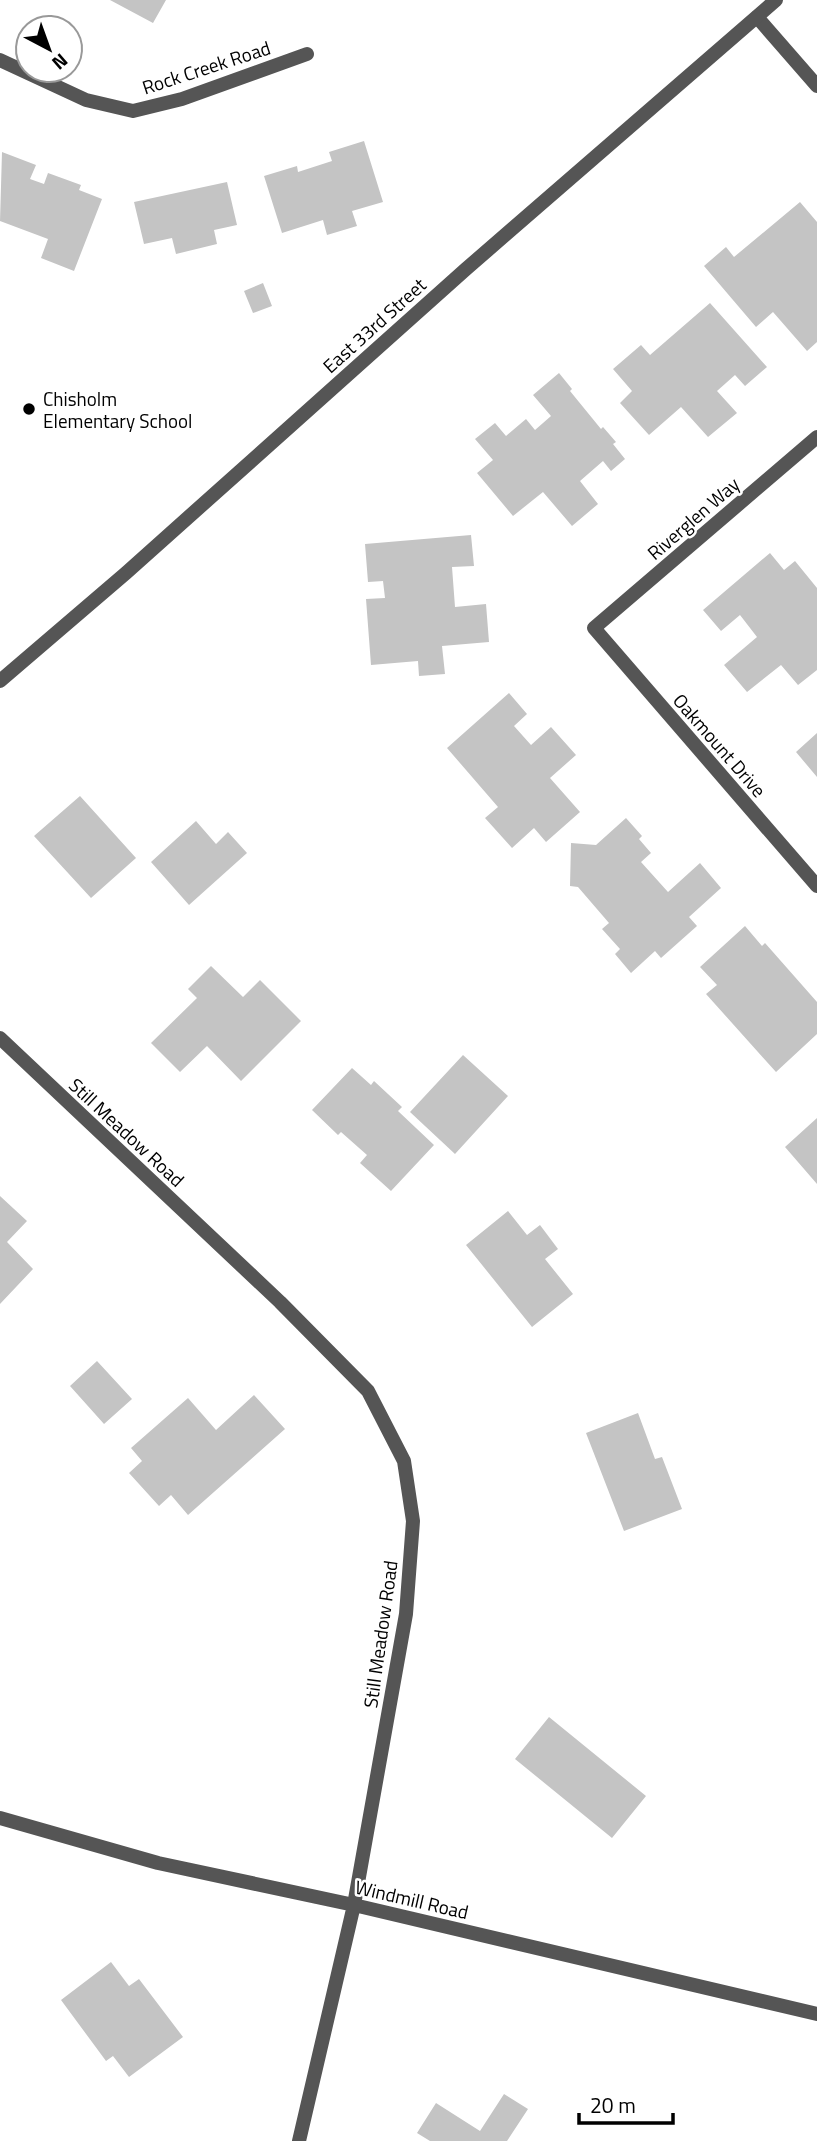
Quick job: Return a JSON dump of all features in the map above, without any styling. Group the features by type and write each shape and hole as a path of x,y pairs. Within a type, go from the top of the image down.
{"street":[{"name":"East 33rd Street","path":"0,681 126,573 466,269 776,0"},
{"path":"757,17 817,86"},
{"name":"Rock Creek Road","path":"0,60 86,100 133,111 182,99 307,54"},
{"name":"Riverglen Way","path":"594,628 817,437"},
{"name":"Oakmount Drive","path":"594,628 817,886"},
{"name":"Still Meadow Road","path":"0,1038 280,1302 368,1391 404,1461 413,1521 406,1614 354,1905 299,2141"},
{"name":"Windmill Road","path":"0,1818 158,1863 354,1905 817,2014"}],"building":[{"path":"110,0 166,0 153,23"},
{"path":"364,141 383,202 352,211 357,226 327,235 323,220 282,233 264,176 297,166 298,172 332,161 329,152"},
{"path":"2,152 36,165 30,179 44,184 48,173 81,185 79,190 102,199 74,271 41,258 48,239 0,221"},
{"path":"227,182 237,225 214,230 217,244 176,254 172,238 144,244 134,202"},
{"path":"800,202 817,222 817,342 807,351 773,312 756,327 704,266 726,247 734,257"},
{"path":"263,283 272,306 253,313 244,291"},
{"path":"710,303 767,367 745,386 735,375 717,391 737,413 708,437 681,407 649,435 620,403 632,391 613,369 641,345 650,355"},
{"path":"559,373 601,429 603,427 616,442 613,444 625,459 611,471 603,461 580,481 598,504 572,526 543,492 513,516 477,473 493,460 475,439 495,423 506,436 526,419 535,430 551,416 533,395"},
{"path":"471,535 474,566 452,567 455,607 486,604 489,642 442,646 445,674 419,676 418,661 371,665 366,599 385,598 383,581 368,582 365,544"},
{"path":"770,553 784,570 795,561 817,588 817,670 798,685 781,665 747,692 724,665 757,637 740,615 721,631 703,610"},
{"path":"509,693 527,714 514,726 531,745 551,727 576,755 550,778 580,812 546,842 534,828 512,848 485,818 498,807 447,748"},
{"path":"817,733 817,777 796,752"},
{"path":"80,796 136,858 91,898 34,836"},
{"path":"626,818 642,836 639,839 651,853 641,862 668,892 700,863 721,888 689,917 697,926 661,958 655,951 631,973 615,954 620,949 602,929 609,923 578,887 570,886 571,843 596,845"},
{"path":"196,821 216,844 228,832 247,853 189,905 151,862"},
{"path":"745,926 762,946 765,943 817,1002 817,1034 776,1072 706,994 717,985 700,967"},
{"path":"211,966 243,997 260,980 301,1021 241,1081 207,1046 180,1072 151,1043 197,998 188,989"},
{"path":"463,1055 508,1096 455,1154 410,1112"},
{"path":"352,1068 371,1085 374,1081 402,1107 398,1111 434,1145 391,1191 360,1163 367,1155 341,1132 338,1135 312,1110"},
{"path":"817,1118 817,1184 785,1147"},
{"path":"0,1196 27,1221 7,1242 33,1269 0,1304"},
{"path":"508,1211 527,1235 540,1225 558,1249 545,1259 573,1294 532,1327 466,1245"},
{"path":"97,1361 132,1399 104,1424 70,1386"},
{"path":"254,1395 285,1429 188,1515 171,1495 159,1506 129,1473 142,1461 131,1448 188,1398 216,1430"},
{"path":"638,1413 655,1459 662,1457 682,1509 624,1531 586,1433"},
{"path":"549,1717 646,1796 612,1838 515,1759"},
{"path":"111,1962 129,1986 139,1979 183,2037 129,2077 113,2056 106,2061 61,2000"},
{"path":"504,2094 528,2109 507,2141 430,2141 417,2133 436,2103 480,2131"}],"place":[{"name":"Chisholm Elementary School","path":"29,409"}]}
